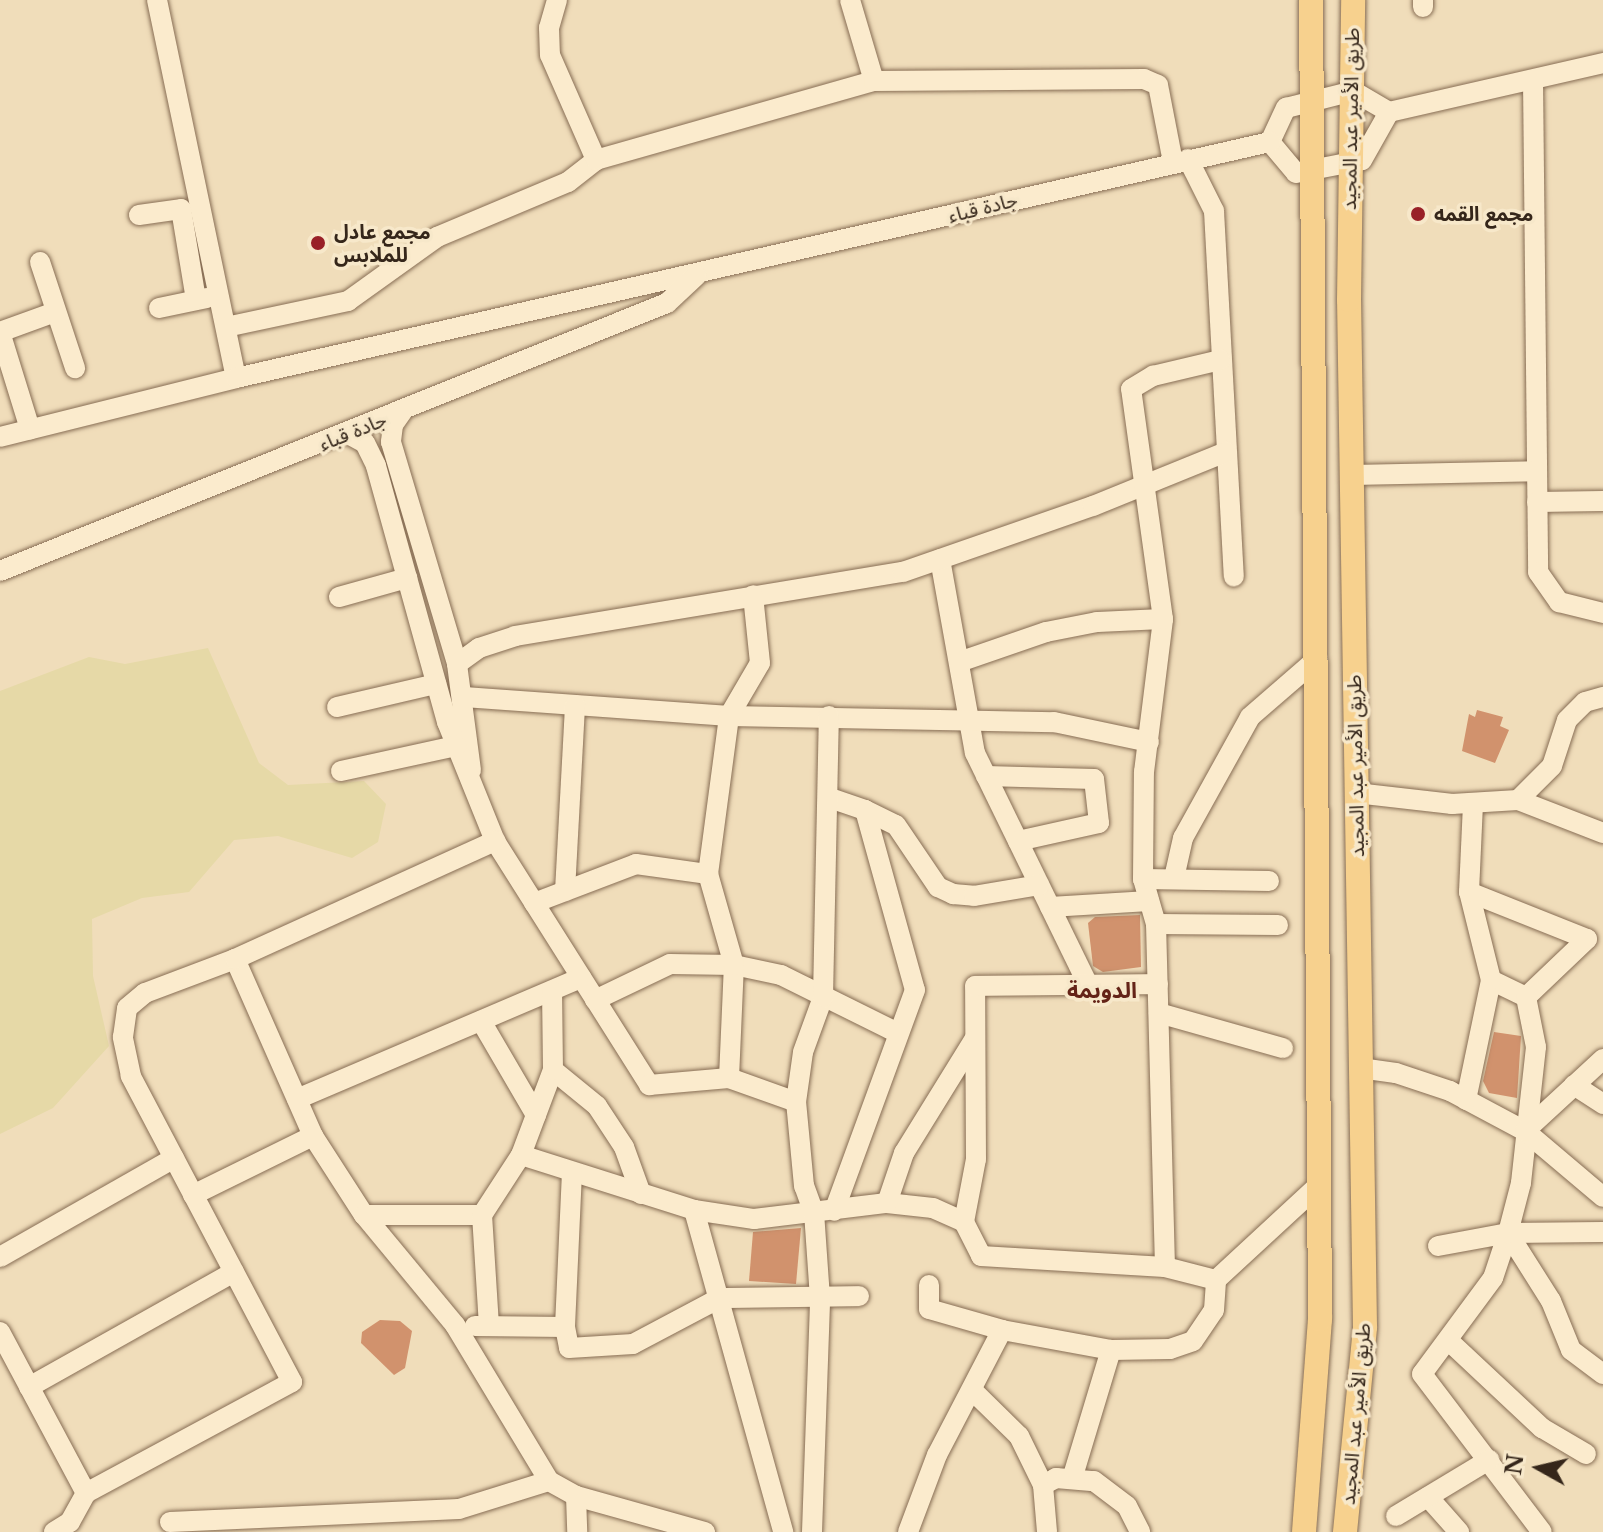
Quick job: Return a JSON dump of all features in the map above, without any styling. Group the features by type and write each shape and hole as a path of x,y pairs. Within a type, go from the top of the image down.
{"main road":[{"name":"طريق الأمير عبد المجيد","path":"1304,1532 1320,1319 1311,0"},
{"name":"طريق الأمير عبد المجيد","path":"1345,1532 1365,1327 1352,475 1353,0"},
{"path":"1316,573 1353,573"}],"street":[{"path":"157,0 236,378"},
{"path":"557,0 549,28 550,55 596,160"},
{"path":"850,0 874,81"},
{"path":"1389,112 1362,160 1296,173 1270,142 1286,108 1353,91 1389,112 1603,63"},
{"path":"226,327 348,301 437,237 568,182 596,160 874,81 1144,79 1158,85 1180,160 1214,211 1234,576"},
{"path":"1533,80 1538,572 1559,602 1603,613"},
{"name":"جادة قباء","path":"0,437 236,378 696,276 1180,160 1270,142"},
{"path":"139,215 181,209 196,300"},
{"path":"40,262 75,368"},
{"name":"جادة قباء","path":"0,571 348,434 667,303 696,276"},
{"path":"159,308 219,295"},
{"path":"30,429 0,332 55,312"},
{"path":"1165,1267 1156,924 1143,879 1149,742 1163,619 1131,389 1153,376 1220,360"},
{"path":"402,412 393,425 391,442 457,664 464,697 471,783"},
{"path":"348,434 365,443 376,466 436,684 456,746 495,841 649,1085 729,1078 796,1102"},
{"path":"457,664 479,648 515,636 903,572 1145,485 1226,452"},
{"path":"1352,475 1536,471"},
{"path":"1537,502 1603,501"},
{"path":"940,559 970,724 986,776 1088,985"},
{"path":"339,597 407,578"},
{"path":"729,1078 734,965 708,874 729,716 760,663 753,595"},
{"path":"959,662 1059,629 1097,622 1163,619"},
{"path":"1174,878 1183,838 1250,717 1317,659"},
{"path":"337,707 436,684"},
{"path":"464,697 729,716 829,716 970,724 1085,725 1149,742"},
{"path":"1518,800 1552,766 1567,720 1585,702 1603,697"},
{"path":"565,891 575,705"},
{"path":"824,1212 804,1186 796,1102 803,1052 823,997 830,798 829,716"},
{"path":"341,771 456,746"},
{"path":"986,776 1094,779 1099,823 1018,841"},
{"path":"1356,793 1473,803 1518,800 1603,833"},
{"path":"830,798 896,825 938,887 953,894 974,896 1039,885"},
{"path":"1466,1100 1491,980 1469,892 1473,803"},
{"path":"812,1532 824,1212 915,990 865,810"},
{"path":"54,1532 70,1522 86,1493 292,1382 131,1076 123,1037 127,1008 145,993 235,959 495,841"},
{"path":"534,903 636,864 708,874"},
{"path":"1143,879 1269,881"},
{"path":"1469,892 1587,939 1526,997"},
{"path":"1050,907 1149,901"},
{"path":"1156,924 1278,925"},
{"path":"235,959 313,1136 364,1215 455,1325 549,1481 576,1496 701,1531"},
{"path":"595,1000 670,964 734,965 781,975 898,1033"},
{"path":"297,1099 581,978"},
{"path":"1491,980 1526,997"},
{"path":"1158,984 975,986 976,1159 964,1222 981,1256 1165,1267 1216,1280"},
{"path":"489,1326 482,1215 521,1155 553,1070 552,991"},
{"path":"1526,997 1536,1047 1521,1183 1508,1233 1493,1278 1450,1342 1422,1374 1542,1532"},
{"path":"1159,1013 1283,1048"},
{"path":"481,1021 536,1115"},
{"path":"887,1203 904,1153 976,1036"},
{"path":"1525,1131 1603,1059"},
{"path":"1360,1068 1396,1073 1466,1100 1525,1131 1603,1197"},
{"path":"553,1070 597,1106 624,1147 641,1194"},
{"path":"1574,1085 1603,1104"},
{"path":"193,1195 313,1136"},
{"path":"521,1155 694,1210 754,1219 887,1203 933,1208 964,1222"},
{"path":"0,1257 174,1158"},
{"path":"572,1172 565,1327 569,1348 633,1344 720,1298 859,1296"},
{"path":"929,1285 929,1309 1002,1330 1111,1350 1170,1349 1193,1341 1214,1310 1216,1280 1320,1184"},
{"path":"694,1210 783,1532"},
{"path":"364,1215 482,1215"},
{"path":"1438,1246 1508,1233 1603,1232"},
{"path":"1508,1233 1551,1301 1571,1350 1603,1374"},
{"path":"29,1387 234,1272"},
{"path":"455,1325 565,1327"},
{"path":"908,1532 937,1455 974,1392 1002,1330"},
{"path":"0,1332 86,1493"},
{"path":"1450,1342 1542,1428 1586,1454"},
{"path":"1072,1479 1111,1350"},
{"path":"974,1392 1019,1436 1043,1485 1047,1532"},
{"path":"1396,1516 1489,1460"},
{"path":"1043,1485 1056,1478 1094,1481 1127,1506 1140,1532"},
{"path":"170,1522 459,1509 549,1481"},
{"path":"576,1496 577,1532"},
{"path":"1428,1497 1459,1532"},
{"path":"404,1511 409,1532"}],"shaded area":[{"path":"208,648 259,763 288,785 364,781 386,804 378,842 352,858 278,836 234,840 189,892 142,898 92,919 93,976 109,1046 53,1108 0,1134 0,691 89,657 125,664"}],"building":[{"path":"1477,710 1503,717 1500,726 1509,730 1495,763 1462,751 1469,714 1475,717"},
{"path":"1140,915 1141,967 1103,972 1093,966 1088,923 1095,917"},
{"path":"1494,1032 1521,1036 1517,1098 1489,1093 1483,1081"},
{"path":"801,1228 796,1284 749,1281 753,1232"},
{"path":"380,1320 400,1321 412,1331 405,1368 394,1375 361,1343 362,1332"}],"place":[{"name":"مجمع القمه","path":"1418,214"},
{"name":"مجمع عادل للملابس","path":"318,243"}],"district":[{"name":"الدويمة","path":"1102,991"}]}
